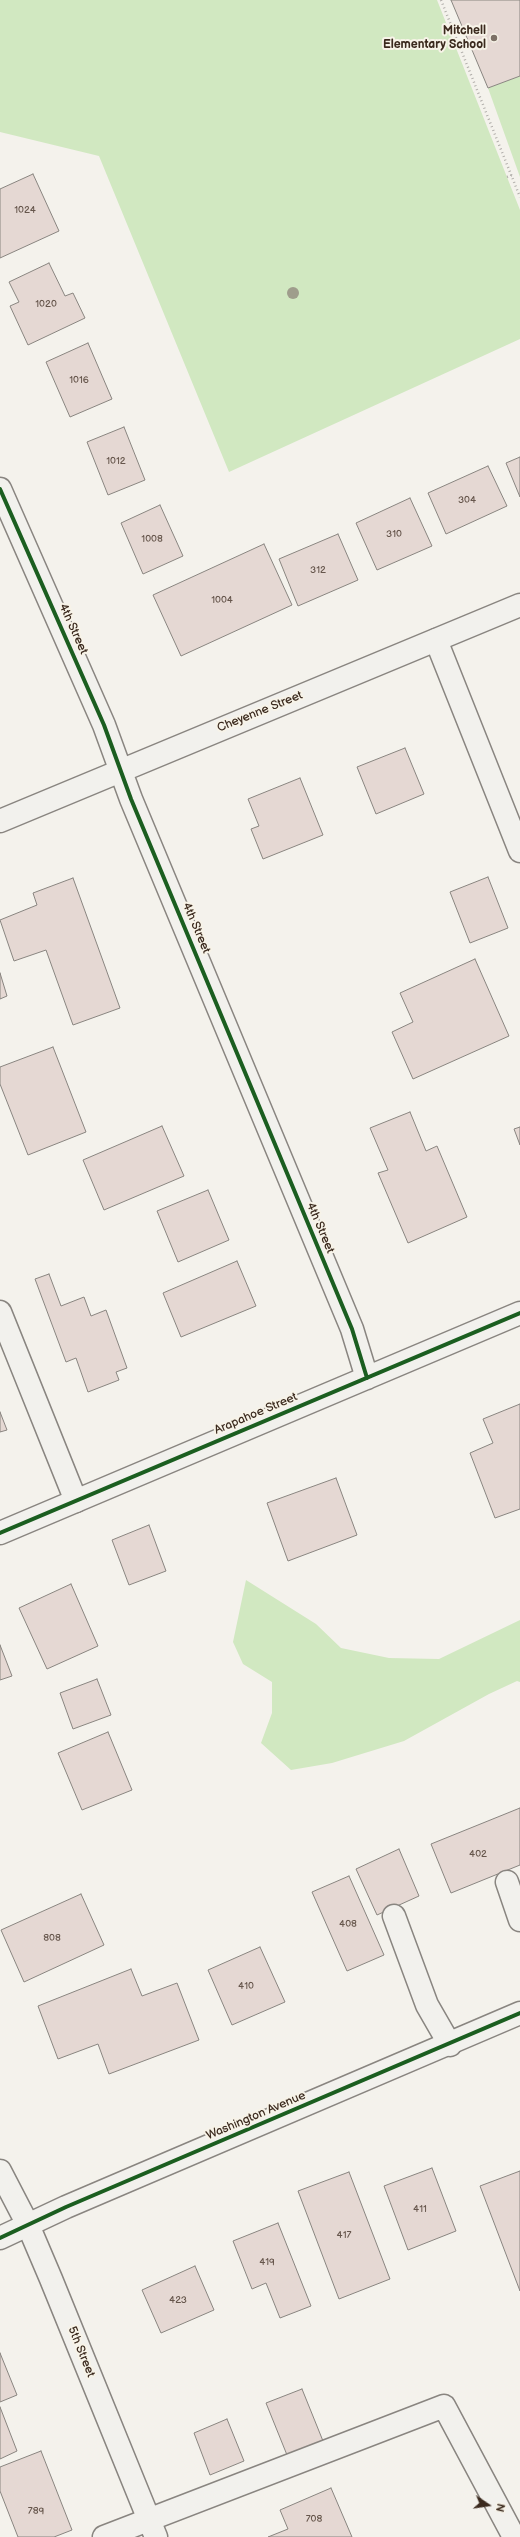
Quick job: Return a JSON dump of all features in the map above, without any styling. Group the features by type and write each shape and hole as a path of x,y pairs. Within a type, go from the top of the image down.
{"street":[{"name":"4th Street","path":"0,489 104,725 121,770 352,1329 367,1378"},
{"name":"Cheyenne Street","path":"0,821 520,605"},
{"path":"436,640 520,852"},
{"path":"0,1312 76,1501"},
{"name":"Arapahoe Street","path":"0,1532 520,1313"},
{"path":"507,1882 520,1920"},
{"path":"394,1916 427,2005 450,2044"},
{"name":"Washington Avenue","path":"0,2238 520,2013"},
{"name":"5th Street","path":"0,2171 28,2225 152,2528"},
{"path":"104,2537 152,2528 444,2406 514,2537"}],"path":[{"path":"441,0 520,197"},
{"path":"508,177 512,175"}],"green space":[{"path":"0,0 437,0 520,210 520,339 229,472 99,156 0,132"},
{"path":"520,76 520,177 488,88"},
{"path":"246,1580 316,1624 341,1648 389,1658 439,1659 520,1620 520,1682 517,1681 489,1694 404,1741 332,1763 291,1770 261,1743 272,1713 272,1682 243,1664 233,1642"}],"building":[{"name":"Mitchell Elementary School","path":"451,0 520,0 520,76 488,88"},
{"path":"33,174 59,231 0,258 0,189"},
{"path":"49,263 65,296 73,293 85,318 28,345 10,306 19,302 9,282"},
{"path":"88,343 112,399 70,417 46,362"},
{"path":"124,427 145,480 108,495 87,442"},
{"path":"520,457 520,497 506,463"},
{"path":"488,466 507,506 446,534 428,493"},
{"path":"410,498 432,546 377,570 356,523"},
{"path":"160,505 183,556 143,574 121,523"},
{"path":"338,534 358,580 298,606 279,559"},
{"path":"264,544 292,605 181,656 153,595"},
{"path":"405,748 424,794 376,814 357,767"},
{"path":"300,778 323,835 263,859 251,829 259,826 248,799"},
{"path":"488,877 508,928 470,943 450,892"},
{"path":"73,878 120,1008 73,1025 46,950 14,961 0,920 37,905 33,893"},
{"path":"475,959 509,1036 413,1079 392,1032 413,1022 400,993"},
{"path":"0,973 7,996 0,999"},
{"path":"53,1047 86,1132 28,1155 0,1084 0,1067"},
{"path":"410,1112 426,1151 437,1146 467,1217 408,1243 378,1173 388,1170 370,1128"},
{"path":"162,1126 184,1176 104,1210 83,1160"},
{"path":"520,1127 520,1145 514,1129"},
{"path":"208,1190 229,1240 178,1262 157,1211"},
{"path":"237,1261 256,1306 181,1337 163,1293"},
{"path":"49,1274 61,1306 84,1297 91,1316 106,1310 127,1368 116,1372 119,1380 88,1392 76,1358 66,1362 35,1279"},
{"path":"520,1404 520,1509 495,1518 470,1453 493,1443 483,1419"},
{"path":"0,1412 7,1430 0,1432"},
{"path":"336,1478 357,1535 288,1561 267,1503"},
{"path":"149,1525 166,1571 129,1585 112,1540"},
{"path":"71,1584 98,1646 47,1669 19,1608"},
{"path":"0,1645 12,1676 0,1680"},
{"path":"97,1679 111,1715 73,1729 60,1693"},
{"path":"108,1732 132,1790 82,1810 58,1753"},
{"path":"520,1808 520,1865 451,1893 431,1844"},
{"path":"399,1849 419,1896 377,1915 356,1869"},
{"path":"349,1876 384,1955 347,1971 312,1892"},
{"path":"81,1894 104,1945 24,1982 1,1930"},
{"path":"260,1947 285,2002 232,2025 208,1970"},
{"path":"131,1969 142,1996 177,1983 199,2040 109,2074 98,2044 58,2059 38,2006"},
{"path":"432,2168 456,2231 408,2250 384,2186"},
{"path":"520,2171 520,2291 480,2186"},
{"path":"349,2172 390,2279 339,2299 298,2191"},
{"path":"278,2223 311,2306 280,2318 266,2283 252,2289 233,2241"},
{"path":"195,2266 214,2310 161,2333 142,2290"},
{"path":"0,2353 17,2395 0,2402"},
{"path":"302,2389 323,2441 287,2455 266,2403"},
{"path":"0,2407 17,2451 0,2459"},
{"path":"227,2419 244,2461 210,2475 194,2433"},
{"path":"41,2451 72,2530 54,2537 18,2537 0,2491 0,2467"},
{"path":"331,2488 352,2537 268,2537 288,2529 280,2510"}],"cycle path":[{"path":"0,489 104,725 131,799 352,1329 367,1378"},
{"path":"0,1533 520,1313"},
{"path":"0,2238 66,2207 520,2013"}],"place":[{"name":"Mitchell Elementary School","path":"494,38"}]}
